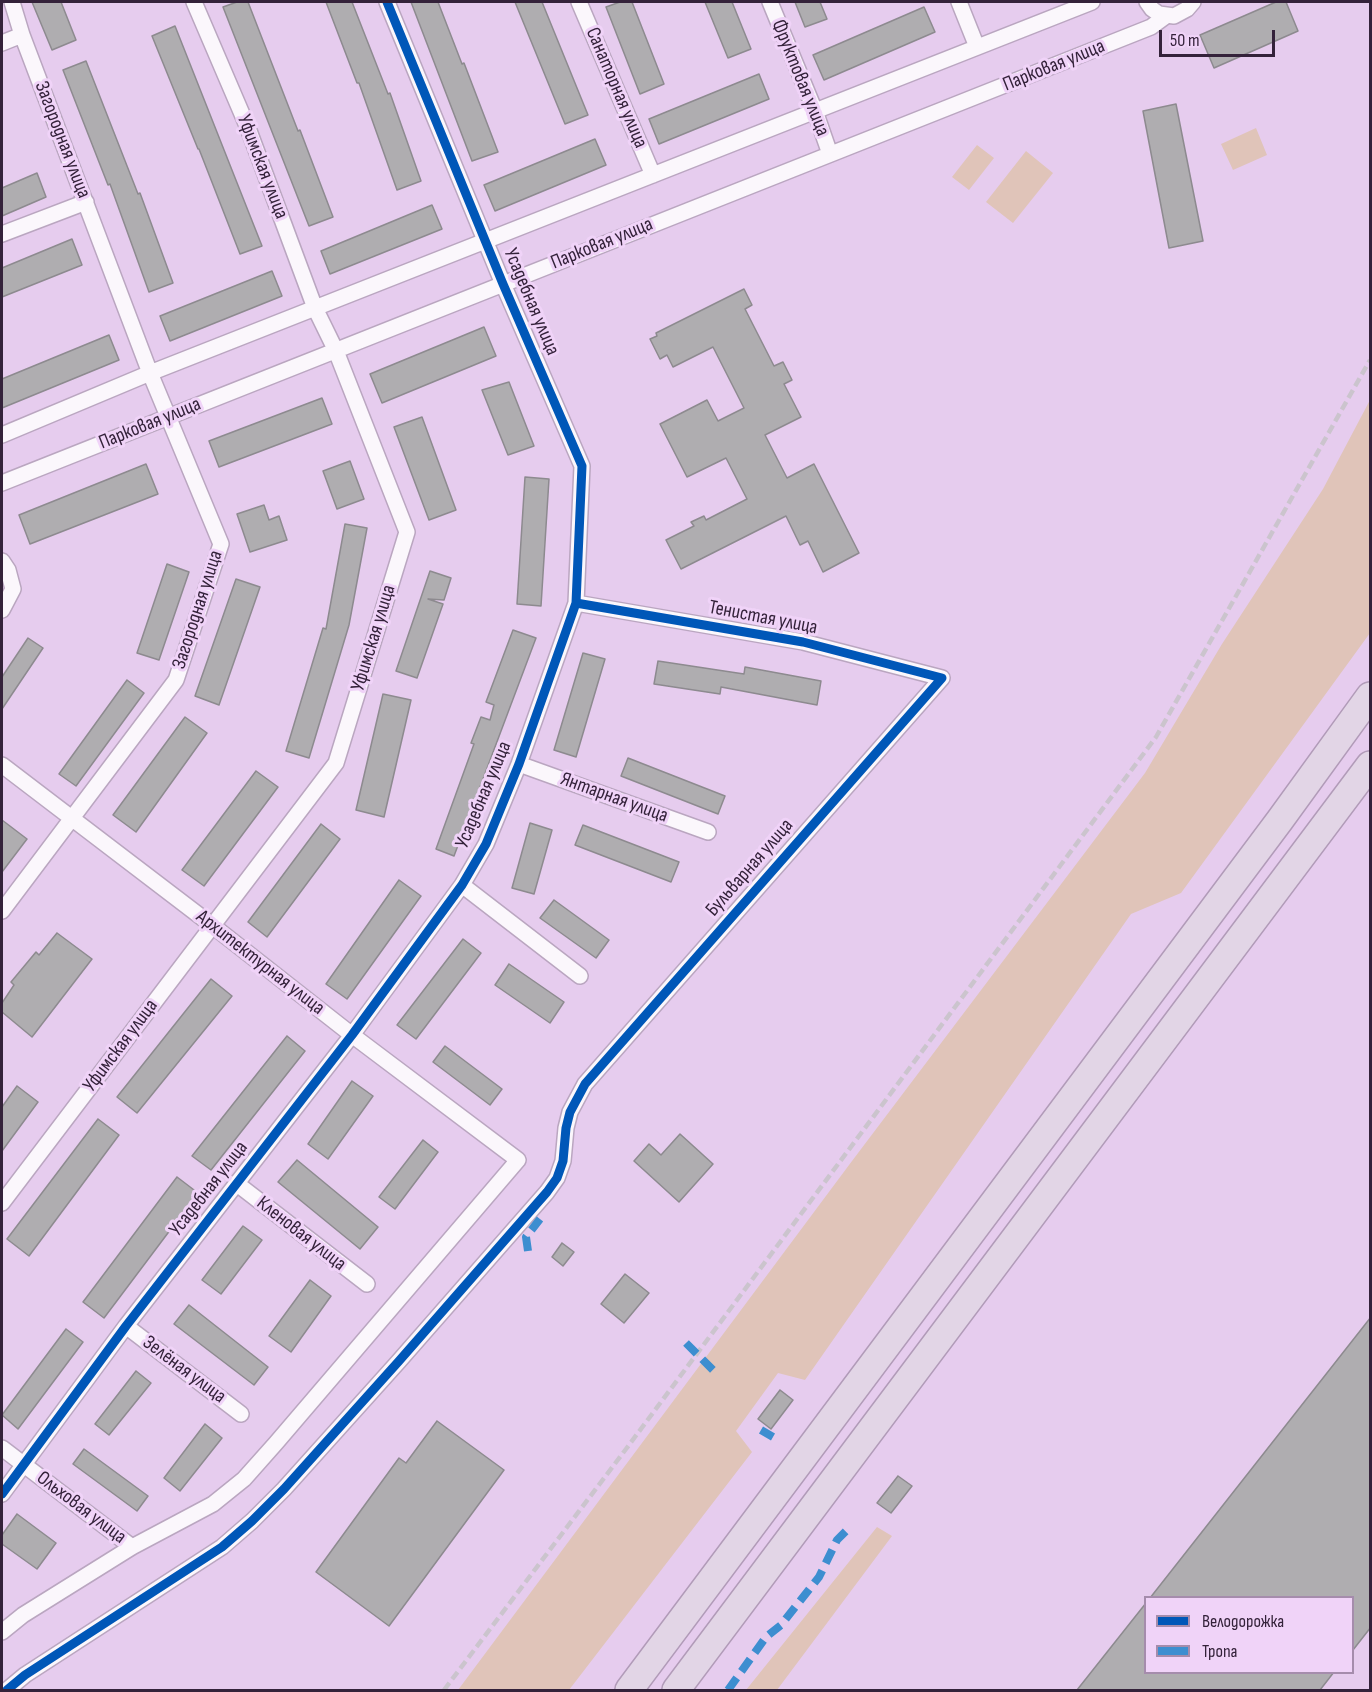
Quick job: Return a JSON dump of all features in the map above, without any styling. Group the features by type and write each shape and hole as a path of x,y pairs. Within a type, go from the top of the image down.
{"highway":[{"path":"629,1690 1371,696"},
{"path":"676,1690 1371,765"}],"street":[{"name":"Загородная улица","path":"2,911 176,680 221,544 150,373 22,35 12,2"},
{"name":"Уфимская улица","path":"2,1203 336,763 407,532 336,351 315,308 248,128 195,2"},
{"name":"Усадебная улица","path":"2,1494 126,1326 352,1035 462,885 486,844 519,764 576,603 582,466 503,284 387,2"},
{"name":"Санаторная улица","path":"579,2 653,175"},
{"name":"Фруктовая улица","path":"770,2 815,111 830,154"},
{"path":"959,2 977,47"},
{"path":"2,435 150,373 1092,2"},
{"path":"1147,2 1152,9 1166,16"},
{"name":"Парковая улица","path":"2,483 1151,27 1166,16 1181,13 1193,2"},
{"path":"2,43 22,35"},
{"path":"2,234 86,202"},
{"path":"2,561 8,570 13,589 2,610"},
{"name":"Тенистая улица","path":"576,603 803,642 942,678"},
{"name":"Бульварная улица","path":"7,1690 25,1675 222,1546 252,1521 284,1489 547,1192 557,1178 563,1161 570,1112 585,1084 942,678"},
{"name":"Янтарная улица","path":"519,764 708,832"},
{"name":"Архитектурная улица","path":"2,765 518,1160 244,1479 213,1504 132,1547"},
{"path":"462,885 580,976"},
{"name":"Кленовая улица","path":"236,1183 367,1284"},
{"name":"Зелёная улица","path":"126,1326 241,1414"},
{"name":"Ольховая улица","path":"2,1448 132,1547"},
{"path":"2,1632 23,1615 132,1547"}],"shaded area":[{"path":"1256,128 1267,155 1233,170 1221,144"},
{"path":"977,145 994,158 969,190 952,177"},
{"path":"1026,151 1053,173 1013,223 986,202"},
{"path":"1370,400 1370,633 1181,893 1131,914 805,1380 778,1373 736,1431 752,1452 569,1690 458,1690 852,1161 1145,773 1222,644 1323,489"},
{"path":"877,1527 892,1536 777,1690 746,1690"}],"building":[{"path":"32,2 61,2 76,40 52,50"},
{"path":"237,2 248,2 333,217 309,226 223,7"},
{"path":"326,2 352,2 388,94 390,93 421,181 397,190 359,83 357,83"},
{"path":"411,2 438,2 498,152 472,161"},
{"path":"515,2 542,2 588,115 565,124"},
{"path":"620,2 632,2 664,84 640,94 606,7"},
{"path":"705,2 732,2 751,49 728,58"},
{"path":"795,2 820,2 827,19 805,27"},
{"path":"1276,2 1286,2 1298,31 1214,68 1200,35"},
{"path":"924,7 935,32 824,80 813,55"},
{"path":"175,26 262,246 240,254 152,36"},
{"path":"86,61 138,194 140,193 173,283 149,292 110,184 108,185 63,70"},
{"path":"759,74 769,99 659,144 649,119"},
{"path":"1176,104 1203,241 1169,248 1143,111"},
{"path":"595,139 606,165 495,211 484,185"},
{"path":"37,173 46,197 2,216 2,188"},
{"path":"432,205 442,229 330,274 321,251"},
{"path":"72,239 82,265 2,297 2,268"},
{"path":"272,271 282,296 170,341 160,316"},
{"path":"744,289 752,305 745,309 774,366 783,362 792,380 784,384 801,417 765,435 787,478 814,464 859,553 823,572 808,541 800,545 786,516 681,569 666,540 694,526 691,522 704,516 706,520 747,499 726,458 687,477 660,424 707,400 718,421 744,408 713,347 673,367 667,355 660,359 650,339 657,336 656,333"},
{"path":"484,327 496,356 382,403 370,374"},
{"path":"109,335 119,360 2,408 2,379"},
{"path":"509,382 534,446 508,455 482,390"},
{"path":"322,398 332,424 219,467 209,441"},
{"path":"422,417 456,510 429,520 394,427"},
{"path":"350,461 364,499 337,509 323,471"},
{"path":"146,464 158,494 30,544 19,515"},
{"path":"525,477 549,479 541,606 517,604"},
{"path":"264,505 269,520 279,516 287,540 250,552 237,514"},
{"path":"345,524 367,528 349,625 309,758 286,751 323,628 326,629"},
{"path":"167,564 189,572 159,660 137,653"},
{"path":"430,571 451,578 444,600 428,599 443,604 417,678 396,671"},
{"path":"236,579 260,587 219,705 195,696"},
{"path":"513,630 536,638 454,856 436,849 474,744 471,743 481,717 490,720 494,705 486,702"},
{"path":"28,638 43,648 2,709 2,677"},
{"path":"583,653 605,659 576,757 554,750"},
{"path":"658,661 744,674 745,667 821,681 817,705 721,687 720,694 654,684"},
{"path":"127,680 144,693 76,786 59,774"},
{"path":"383,694 411,700 384,817 356,810"},
{"path":"185,717 207,733 136,832 113,815"},
{"path":"628,758 725,796 718,814 621,776"},
{"path":"256,771 278,787 204,886 182,870"},
{"path":"2,820 27,839 2,872"},
{"path":"530,823 552,830 534,894 512,888"},
{"path":"321,824 340,839 267,937 248,922"},
{"path":"583,825 679,862 671,882 575,845"},
{"path":"399,880 421,896 347,999 326,984"},
{"path":"554,900 609,940 596,958 540,918"},
{"path":"57,933 92,959 32,1037 2,1012 2,1003 14,985 11,982 36,952 39,955"},
{"path":"463,939 481,953 416,1039 397,1025"},
{"path":"509,964 564,1002 550,1023 495,985"},
{"path":"211,979 232,996 137,1113 117,1097"},
{"path":"287,1036 305,1051 211,1170 192,1156"},
{"path":"445,1046 502,1089 490,1105 433,1062"},
{"path":"352,1081 373,1096 328,1159 308,1144"},
{"path":"17,1086 38,1102 2,1151 2,1107"},
{"path":"98,1119 119,1135 29,1256 7,1239"},
{"path":"680,1134 713,1164 679,1202 634,1161 649,1144 661,1155"},
{"path":"423,1140 438,1152 395,1209 379,1197"},
{"path":"297,1160 378,1227 360,1249 278,1182"},
{"path":"177,1177 198,1193 104,1318 83,1302"},
{"path":"243,1226 262,1240 221,1294 202,1280"},
{"path":"562,1243 574,1252 563,1266 552,1257"},
{"path":"625,1274 649,1293 624,1323 601,1304"},
{"path":"310,1280 331,1296 291,1352 269,1336"},
{"path":"189,1305 268,1367 254,1385 174,1324"},
{"path":"1371,1317 1371,1627 1354,1649 1354,1596 1152,1596"},
{"path":"66,1329 83,1342 18,1429 2,1415"},
{"path":"136,1371 151,1383 109,1435 95,1424"},
{"path":"780,1390 793,1400 771,1429 758,1419"},
{"path":"437,1421 504,1470 389,1626 316,1572 399,1458 406,1463"},
{"path":"205,1424 222,1438 180,1491 164,1478"},
{"path":"84,1449 148,1496 137,1511 73,1464"},
{"path":"898,1476 912,1486 891,1513 877,1503"},
{"path":"17,1514 56,1543 37,1569 2,1544 2,1535"},
{"path":"1144,1606 1144,1674 1332,1674 1320,1690 1077,1690"}],"railway":[{"path":"444,1690 1156,737 1370,360"}],"marked path":[{"path":"528,1251 526,1237 540,1219"},
{"path":"686,1343 716,1373"},
{"path":"761,1430 773,1437"},
{"path":"728,1690 766,1637 781,1625 819,1577 837,1540 849,1528"}],"cycle path":[{"path":"2,1494 126,1326 352,1035 462,885 486,844 519,764 576,603 582,466 503,284 387,2"},
{"path":"7,1690 25,1675 222,1547 284,1489 547,1192 557,1178 563,1161 570,1112 585,1084 942,678 803,642 576,603"}]}
